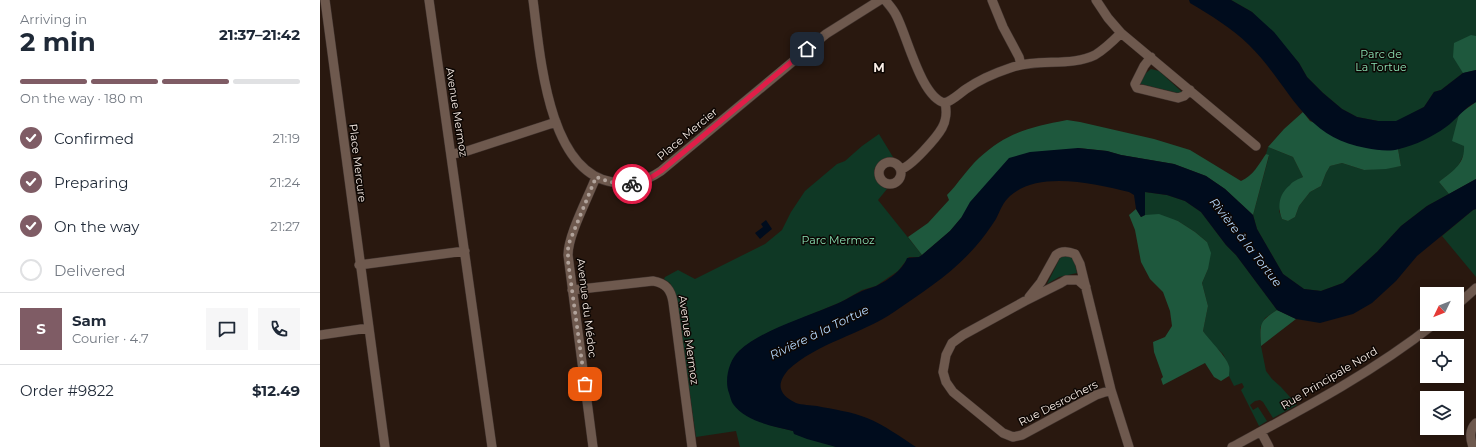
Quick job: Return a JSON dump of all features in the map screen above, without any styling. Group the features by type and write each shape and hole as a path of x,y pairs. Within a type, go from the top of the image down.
{"street":[{"name":"Place Mercure","path":"325,0 359,265 385,447"},
{"name":"Avenue Mermoz","path":"429,0 445,118 452,154 492,447"},
{"name":"Place Mercier","path":"533,0 542,69 556,122 562,138 580,166 596,177 610,182 630,184 655,176 826,34 880,0"},
{"path":"885,0 897,17 911,55 926,85 939,101 945,103"},
{"path":"992,0 1003,27 1019,57 1021,65"},
{"path":"1096,0 1108,18 1121,33 1256,146"},
{"path":"945,103 974,84 993,74 1021,65 1076,61 1088,58 1105,48 1121,33"},
{"path":"1151,57 1136,80 1136,87 1178,98 1184,96 1190,90"},
{"path":"901,170 911,164 942,128 946,114 945,103"},
{"path":"452,154 464,152 556,122"},
{"name":"Avenue du Médoc","path":"593,447 568,249 571,237 596,177"},
{"path":"359,265 465,251"},
{"name":"Rue Desrochers","path":"1025,301 1036,289 1056,255 1060,252 1071,252 1075,254 1078,258 1086,287 1111,390 1129,447"},
{"name":"Rue Desrochers","path":"1086,287 1078,280 1066,280 963,335 952,343 946,355 944,372 946,382 953,392 1003,433 1013,437 1022,435 1096,395 1111,390"},
{"name":"Avenue Mermoz","path":"572,290 653,281 662,283 666,286 671,293 673,302 692,447"},
{"path":"1464,299 1476,288"},
{"path":"320,335 368,328"},
{"name":"Rue Principale Nord","path":"1232,447 1261,432 1367,370 1424,331"},
{"path":"1473,447 1470,433 1476,423"},
{"path":"1261,432 1269,447"}],"green space":[{"name":"Parc de La Tortue","path":"1231,0 1476,0 1476,70 1463,73 1441,90 1434,92 1424,107 1396,122 1378,121 1357,117 1342,109 1323,93 1307,77 1299,63 1252,12"},
{"path":"1471,35 1476,36 1476,70 1463,73 1453,57 1454,43"},
{"path":"1151,69 1159,71 1182,92 1178,93 1141,84 1140,83 1146,73"},
{"path":"1476,102 1476,179 1449,194 1439,182 1453,171 1460,163 1464,153 1464,146 1452,141 1459,114"},
{"path":"1303,112 1310,121 1380,150 1398,149 1401,166 1386,169 1364,170 1342,163 1330,166 1321,186 1310,192 1299,206 1295,217 1288,221 1282,219 1279,205 1283,192 1296,180 1303,177 1293,157 1268,147 1284,129"},
{"path":"1459,114 1457,125 1464,146 1464,154 1457,168 1439,182 1449,194 1427,206 1401,226 1377,252 1343,283 1321,291 1304,289 1283,274 1257,229 1253,215 1269,156 1266,154 1268,147 1293,157 1303,177 1290,185 1279,211 1282,219 1288,221 1295,217 1299,206 1310,192 1321,186 1330,166 1342,163 1364,170 1401,166 1398,149 1431,135"},
{"path":"1067,120 1154,139 1190,150 1241,181 1252,173 1266,154 1269,155 1253,215 1225,189 1206,176 1174,164 1121,155 1107,151 1078,148 961,218 950,231 922,255 908,237 928,223 949,200 947,195 979,158 989,149 1010,136 1031,128"},
{"name":"Parc Mermoz","path":"879,134 893,157 882,160 877,164 874,170 877,181 881,186 887,189 878,200 922,255 919,257 909,257 898,271 876,286 862,290 841,302 771,331 754,340 739,351 756,420 793,431 836,447 740,447 736,431 696,437 676,295 670,283 664,279 665,277 678,270 695,279 765,244 782,230 791,212 805,191 837,164 845,161"},
{"path":"1145,192 1167,195 1185,201 1201,212 1226,245 1236,255 1277,310 1265,318 1260,328 1261,346 1266,371 1297,405 1273,418 1263,402 1260,400 1255,401 1250,405 1253,410 1258,407 1267,421 1259,426 1241,390 1244,387 1242,383 1234,386 1229,376 1229,366 1223,354 1211,343 1203,331 1208,306 1202,283 1208,269 1207,242 1178,221 1145,215"},
{"path":"1136,209 1141,217 1145,215 1159,214 1178,221 1207,242 1211,253 1208,269 1202,283 1208,306 1203,331 1228,362 1229,376 1221,381 1214,377 1205,363 1163,385 1161,379 1163,377 1154,352 1153,342 1165,337 1172,326 1170,311 1163,292 1150,279 1141,262 1135,230 1129,215"},
{"path":"1476,209 1476,277 1442,236"},
{"path":"1065,255 1073,259 1077,273 1059,277 1047,284 1060,258"},
{"path":"1277,310 1296,319 1261,346 1260,333 1263,321"}],"water":[{"path":"1189,0 1231,0 1252,12 1274,32 1299,63 1307,77 1323,93 1342,109 1357,117 1378,121 1396,121 1424,107 1434,92 1441,90 1463,73 1476,70 1476,102 1468,107 1441,131 1412,145 1395,150 1383,150 1366,148 1345,142 1327,133 1312,121 1299,107 1263,60 1249,45 1221,22 1190,3"},
{"name":"Rivière à la Tortue","path":"1078,148 1107,151 1121,155 1174,164 1206,176 1225,189 1253,215 1257,229 1283,274 1304,289 1321,291 1343,283 1377,252 1401,226 1427,206 1476,179 1476,209 1417,256 1396,281 1372,303 1353,314 1320,323 1296,319 1277,310 1236,255 1226,245 1201,212 1185,201 1167,195 1145,192 1145,215 1141,217 1136,209 1134,195 1129,192 1068,181 1036,183 1022,188 1008,198 996,219 979,243 958,265 937,282 881,320 812,353 788,370 782,379 781,386 783,394 796,403 849,412 861,416 886,428 916,447 836,447 807,439 794,434 793,431 752,419 738,410 733,404 727,382 728,370 735,355 748,344 770,331 838,304 890,278 902,267 907,258 919,257 950,231 961,218 970,202 1009,158 1030,152"},
{"path":"766,220 772,229 760,239 755,233 763,227 761,224"}],"way so far":[{"path":"585,384 568,261 569,243 596,177 610,182 632,184"}],"district":[{"name":"M","path":"879,67"}],"route":[{"path":"632,184 655,176 807,49"}]}
